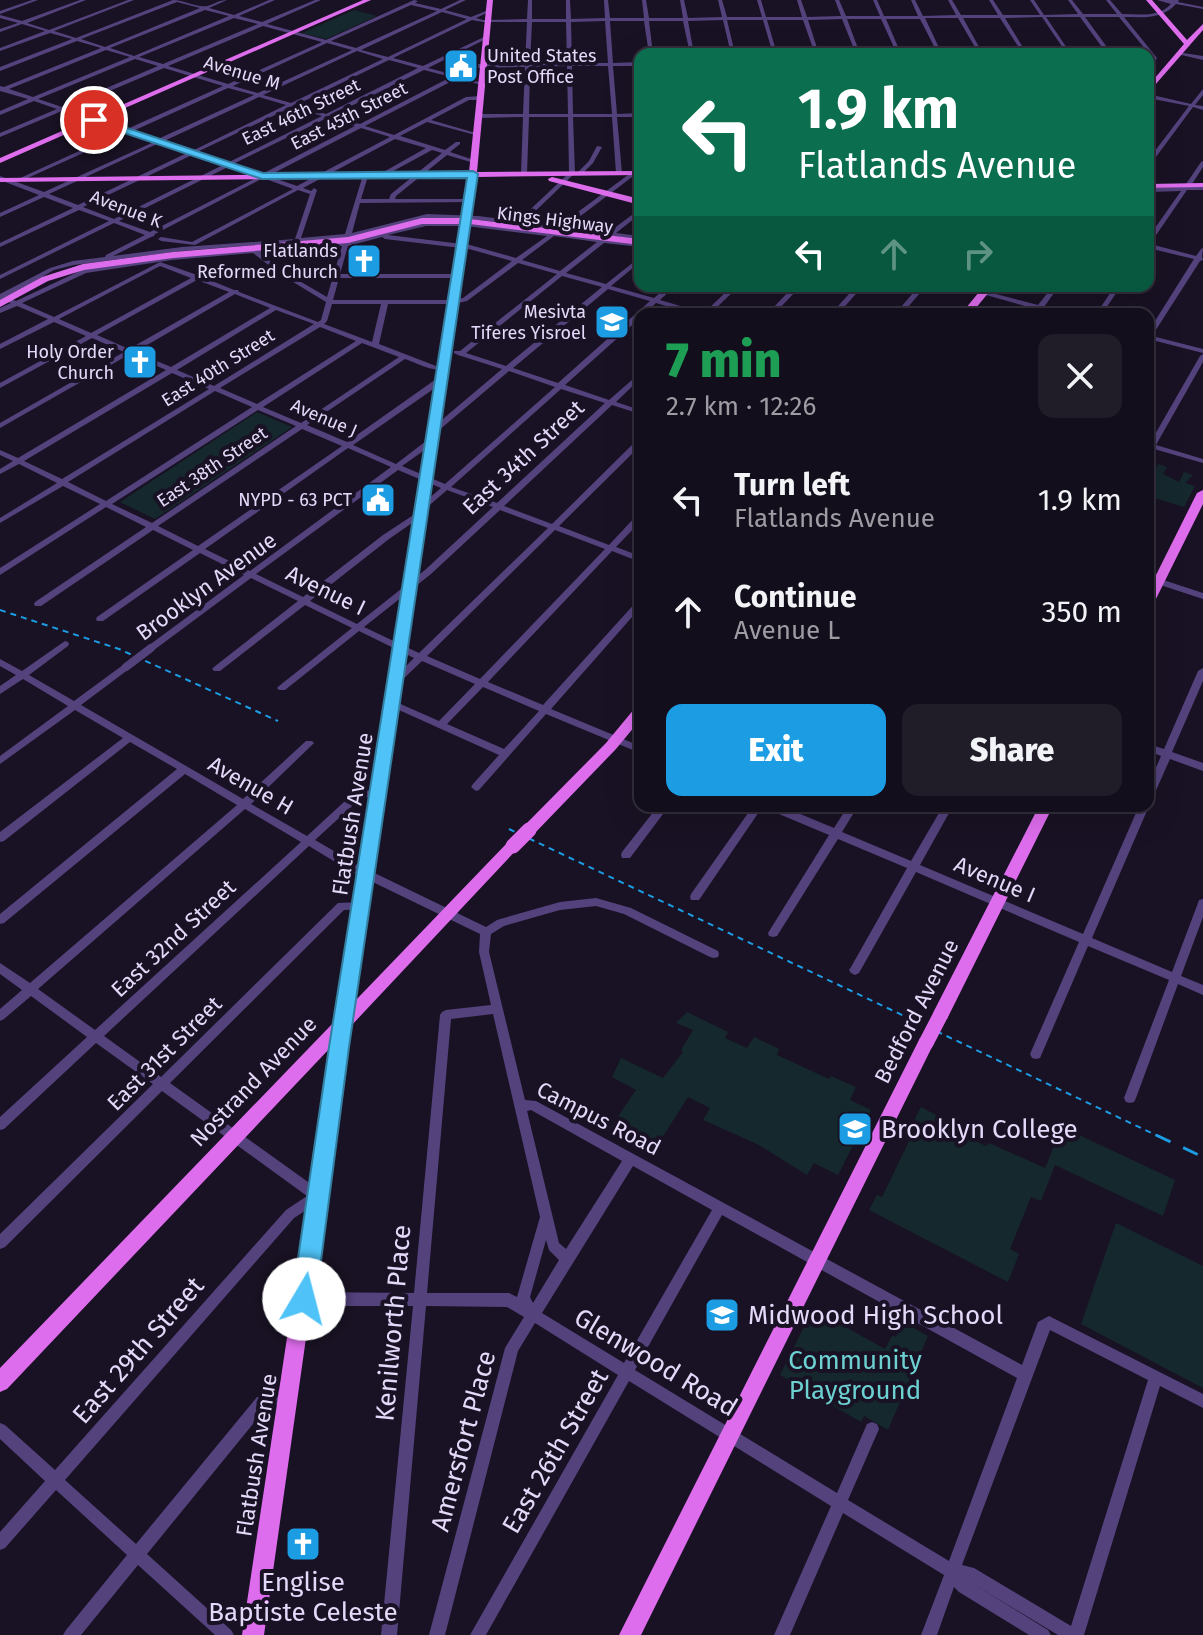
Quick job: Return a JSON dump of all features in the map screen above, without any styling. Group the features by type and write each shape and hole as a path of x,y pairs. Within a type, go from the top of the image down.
{"main road":[{"path":"0,161 368,0"},
{"name":"Flatbush Avenue","path":"253,1635 343,1021 368,874 473,174 490,0"},
{"path":"1149,0 1187,44"},
{"path":"1154,86 1203,26"},
{"path":"6,181 634,173"},
{"path":"528,174 634,200"},
{"path":"1154,186 1203,185"},
{"name":"Kings Highway","path":"4,300 45,279 74,269 173,254 348,240 422,221 466,221 634,241"},
{"path":"272,247 297,245"},
{"path":"227,246 251,250"},
{"path":"971,308 984,292"},
{"path":"444,371 460,354"},
{"path":"1154,578 1203,493"},
{"name":"Nostrand Avenue","path":"0,1382 634,718"},
{"name":"Bedford Avenue","path":"630,1635 1043,812"}],"street":[{"path":"0,15 36,0"},
{"path":"0,31 84,0"},
{"path":"0,50 132,0"},
{"path":"0,69 176,0 481,84"},
{"path":"1,89 225,0"},
{"path":"0,113 273,0"},
{"path":"0,135 319,0"},
{"path":"6,181 128,131 418,0"},
{"path":"0,215 464,0"},
{"path":"528,174 526,116 530,0"},
{"path":"568,0 570,115 576,173"},
{"path":"606,0 619,173"},
{"path":"644,0 650,48"},
{"path":"682,0 691,48"},
{"path":"720,0 731,48"},
{"path":"759,0 773,48"},
{"path":"799,0 815,48"},
{"path":"837,0 856,48"},
{"path":"875,0 896,48"},
{"path":"913,0 937,48"},
{"path":"950,0 978,48"},
{"path":"991,0 1021,48"},
{"path":"1032,0 1065,48"},
{"path":"1070,0 1106,48"},
{"path":"1108,0 1143,48"},
{"path":"1159,0 1203,8"},
{"path":"410,3 470,19 608,20 1161,14 1176,1"},
{"path":"0,245 489,10"},
{"name":"Avenue M","path":"0,15 474,161"},
{"name":"East 46th Street","path":"0,277 486,37"},
{"path":"1154,59 1203,58"},
{"path":"484,65 634,64"},
{"name":"East 45th Street","path":"99,260 453,78 484,65"},
{"path":"1,89 312,193"},
{"path":"1154,156 1203,91"},
{"path":"1154,96 1203,108"},
{"path":"161,239 193,244 468,98 480,98"},
{"path":"478,116 634,115"},
{"path":"427,120 477,135"},
{"path":"391,201 393,195 458,143"},
{"path":"516,226 591,162 599,147"},
{"path":"382,175 431,148"},
{"path":"1154,236 1203,163"},
{"path":"251,250 295,282 331,302 465,300 634,175"},
{"path":"320,323 324,321 331,302 365,176"},
{"path":"297,245 319,178"},
{"name":"Avenue K","path":"6,181 170,243 176,268"},
{"path":"359,201 469,201"},
{"path":"460,354 634,216"},
{"name":"Kings Highway","path":"378,233 418,225 466,221"},
{"path":"378,233 517,260 681,308"},
{"name":"Kings Highway","path":"4,300 84,271 153,263 173,254 198,256 348,240"},
{"name":"Kings Highway","path":"0,311 4,300 52,269 99,260 227,246 297,245"},
{"path":"1154,247 1200,259"},
{"path":"1154,328 1203,250"},
{"path":"176,268 198,256"},
{"path":"0,347 153,263 176,268 444,371"},
{"name":"Brooklyn Avenue","path":"0,761 398,466 507,369 634,264"},
{"path":"338,276 458,276"},
{"path":"0,386 198,277"},
{"path":"0,426 236,291"},
{"path":"647,308 665,292"},
{"path":"711,308 729,292"},
{"path":"776,308 792,292"},
{"path":"840,308 854,292"},
{"path":"903,308 918,292"},
{"path":"991,292 1030,308"},
{"path":"1039,308 1051,292"},
{"name":"Avenue J","path":"4,300 427,480 634,557"},
{"path":"375,345 385,303"},
{"path":"0,472 277,307"},
{"path":"217,669 423,510 634,319"},
{"name":"East 40th Street","path":"0,521 320,323"},
{"path":"1154,339 1203,353 1154,439"},
{"path":"0,572 362,340"},
{"path":"446,353 460,354 634,410"},
{"name":"East 38th Street","path":"38,604 405,356"},
{"path":"100,619 348,445 444,371"},
{"name":"East 34th Street","path":"282,688 428,572 634,381"},
{"path":"397,680 634,448"},
{"path":"1154,449 1203,461"},
{"name":"Avenue I","path":"0,452 402,649 634,748"},
{"path":"441,725 634,523"},
{"path":"1154,580 1203,596"},
{"path":"476,787 634,610"},
{"path":"0,691 65,644"},
{"name":"Avenue H","path":"0,662 308,841 486,932"},
{"path":"1154,783 1203,671"},
{"path":"393,704 506,754"},
{"path":"0,838 129,738"},
{"path":"0,1016 244,804 309,743"},
{"path":"1154,749 1203,767"},
{"path":"0,920 184,769"},
{"name":"East 32nd Street","path":"0,1125 360,793 380,794"},
{"path":"626,855 659,812"},
{"path":"695,897 754,812"},
{"name":"Avenue I","path":"785,812 1203,990"},
{"path":"773,933 849,812"},
{"path":"855,970 945,812"},
{"path":"1036,1054 1141,812"},
{"path":"486,932 510,921 571,903 605,904 714,954"},
{"path":"1130,1098 1203,903"},
{"name":"East 31st Street","path":"0,1243 342,906 363,906"},
{"name":"Campus Road","path":"486,932 484,952 521,1106 532,1105 1026,1375"},
{"path":"0,968 318,1196"},
{"name":"Kenilworth Place","path":"389,1635 446,1015 497,1009"},
{"path":"521,1106 554,1246 567,1259"},
{"name":"Amersfort Place","path":"437,1635 512,1348 531,1313 631,1158"},
{"name":"East 29th Street","path":"0,1543 290,1214 318,1196"},
{"name":"East 26th Street","path":"478,1635 720,1207"},
{"path":"531,1313 523,1298 546,1217"},
{"name":"Glenwood Road","path":"304,1299 509,1300 952,1572 964,1587 1043,1635"},
{"path":"929,1635 1043,1327 1049,1323 1203,1401"},
{"path":"1074,1635 1156,1377"},
{"path":"71,1635 262,1402 289,1394"},
{"path":"782,1635 872,1429"},
{"path":"0,1430 226,1635"},
{"name":"Glenwood Road","path":"952,1572 969,1573 1074,1635"}],"green space":[{"path":"354,10 377,16 326,39 302,33"},
{"path":"257,412 292,427 155,519 120,502"},
{"path":"1158,464 1167,467 1163,474 1179,482 1184,472 1193,475 1185,483 1195,486 1184,507 1154,498 1154,471"},
{"path":"687,1012 728,1032 725,1038 747,1048 754,1037 779,1049 777,1055 829,1079 831,1076 856,1087 850,1100 871,1110 838,1175 814,1163 807,1175 757,1144 703,1120 710,1108 688,1097 653,1152 610,1128 636,1090 612,1077 621,1058 663,1078 683,1052 681,1050 693,1030 676,1023"},
{"path":"921,1107 971,1134 969,1138 986,1146 989,1143 1045,1168 1062,1127 1175,1180 1163,1216 1055,1165 1041,1201 1031,1197 1010,1249 1019,1254 1008,1282 869,1210 877,1195 882,1197 913,1133 909,1131"},
{"path":"1116,1223 1203,1266 1203,1388 1081,1324"},
{"name":"Community Playground","path":"813,1309 885,1349 892,1336 896,1337 903,1322 928,1336 888,1430 864,1416 861,1422 780,1375"}],"railway":[{"path":"0,610 119,649 278,721"},
{"path":"509,829 1160,1137"},
{"path":"1156,1135 1203,1157"}],"place":[{"name":"United States Post Office","path":"461,66"},
{"name":"Flatlands Reformed Church","path":"364,261"},
{"name":"Mesivta Tiferes Yisroel","path":"612,322"},
{"name":"Holy Order Church","path":"140,362"},
{"name":"NYPD - 63 PCT","path":"378,500"},
{"name":"Brooklyn College","path":"855,1129"},
{"name":"Midwood High School","path":"722,1315"},
{"name":"Englise Baptiste Celeste","path":"303,1544"}],"route":[{"path":"94,120 262,176 473,174 339,1047 304,1299"}]}
